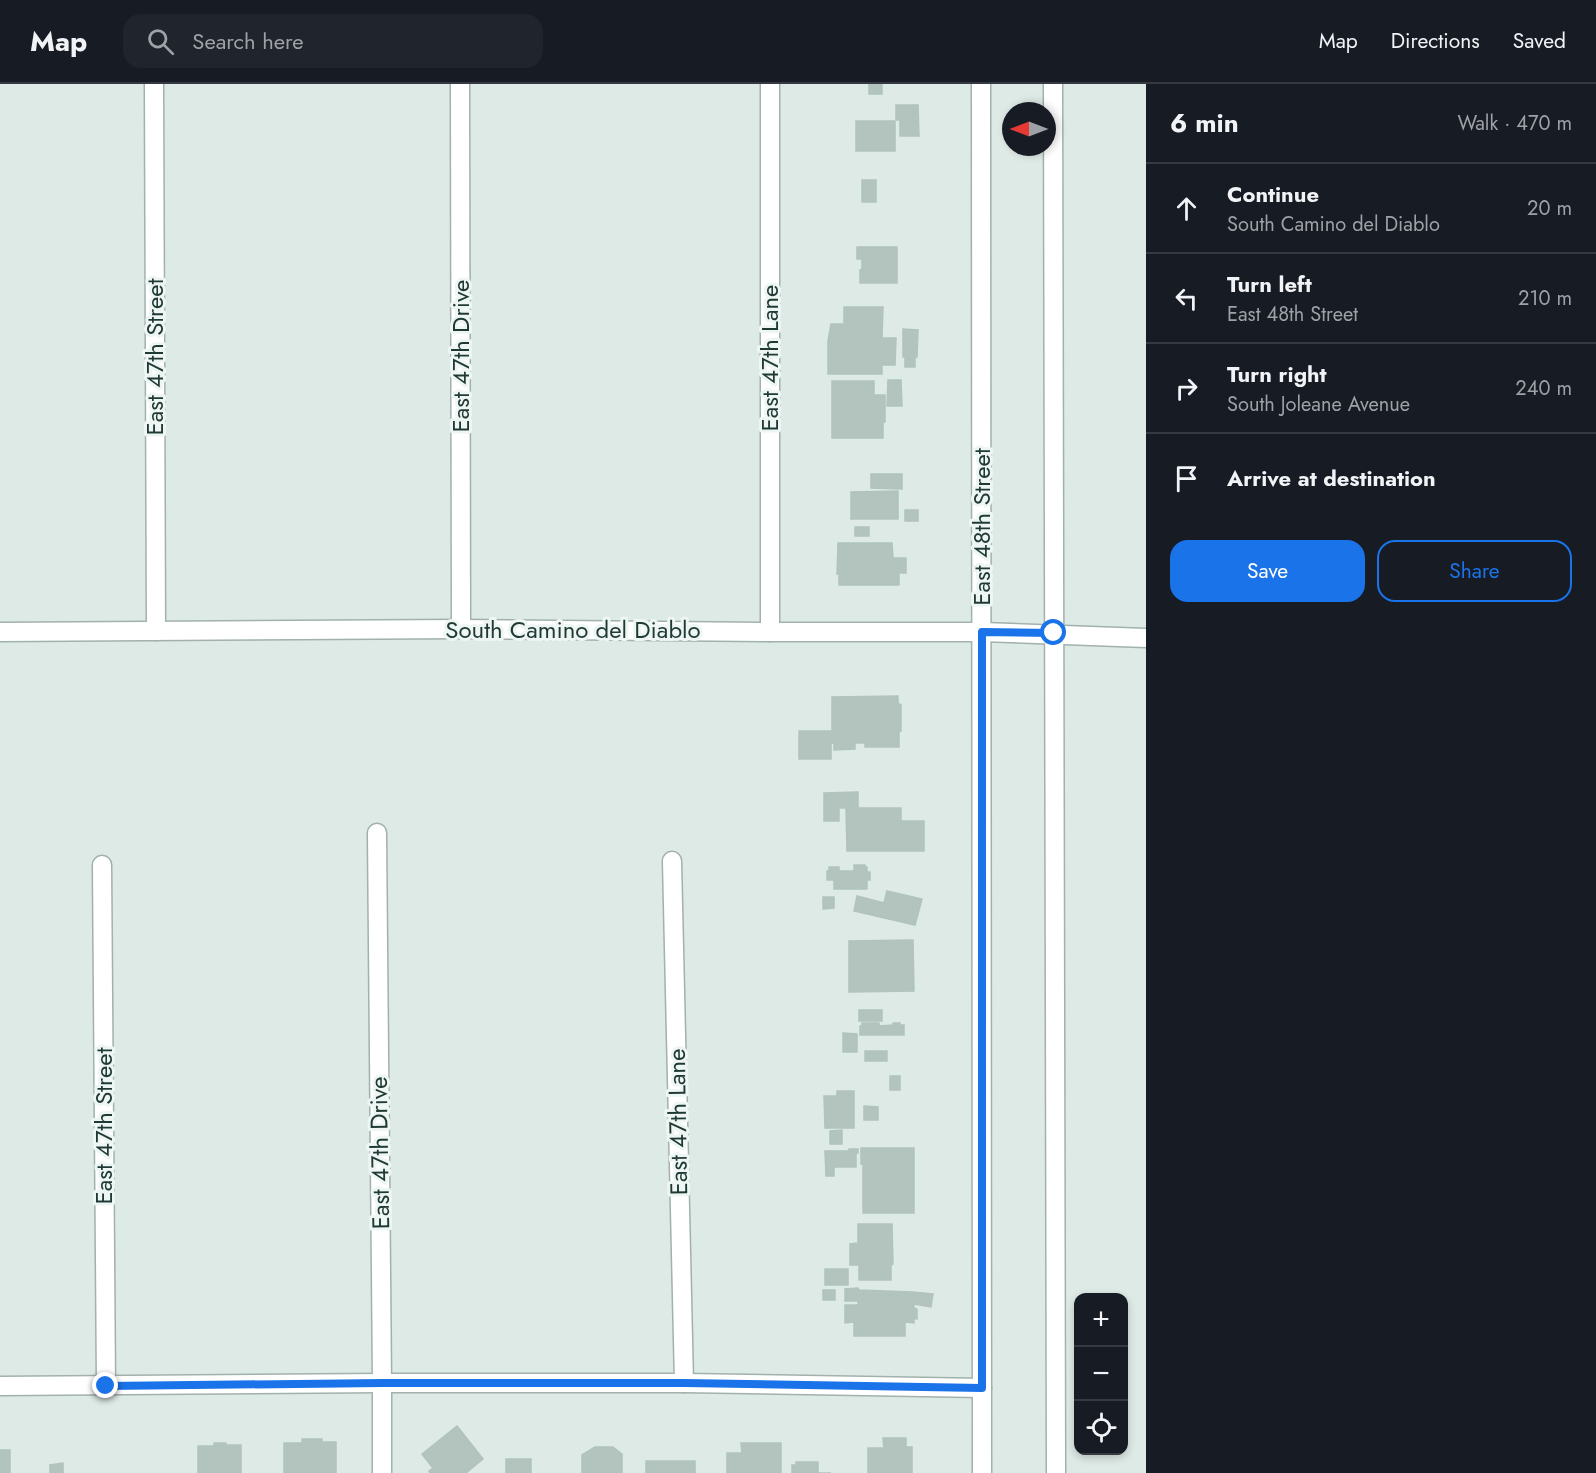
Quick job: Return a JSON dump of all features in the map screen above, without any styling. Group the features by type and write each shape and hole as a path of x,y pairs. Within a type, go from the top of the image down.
{"street":[{"name":"East 47th Street","path":"154,84 156,631"},
{"name":"East 47th Drive","path":"460,84 461,629"},
{"name":"East 47th Lane","path":"770,84 770,632"},
{"name":"East 48th Street","path":"981,84 982,1473"},
{"path":"1053,84 1056,1473"},
{"name":"South Camino del Diablo","path":"0,632 461,629 982,632 1146,638"},
{"name":"East 47th Drive","path":"377,833 381,1473"},
{"name":"East 47th Lane","path":"672,861 684,1383"},
{"name":"East 47th Street","path":"102,865 106,1386"},
{"path":"0,1386 684,1383 982,1388"}],"building":[{"path":"869,84 882,84 882,94 869,94"},
{"path":"896,105 918,105 919,136 900,136 900,120 896,120"},
{"path":"856,121 895,121 895,151 856,151"},
{"path":"862,180 876,180 876,202 862,202"},
{"path":"857,247 897,247 897,283 860,283 862,259 857,259"},
{"path":"844,307 883,307 882,338 896,338 895,365 882,365 882,374 828,374 828,341 831,324 844,324"},
{"path":"903,329 918,330 915,367 905,367"},
{"path":"888,380 901,380 902,406 887,406"},
{"path":"832,381 874,381 874,395 885,395 883,438 832,438"},
{"path":"871,474 902,474 902,489 871,488"},
{"path":"898,491 898,519 851,519 851,492"},
{"path":"905,510 918,510 918,521 905,521"},
{"path":"855,527 869,527 869,536 855,536"},
{"path":"838,543 892,543 893,558 906,558 906,573 899,573 899,585 839,585"},
{"path":"898,696 898,703 901,705 899,747 865,747 865,743 855,743 855,749 834,750 832,697"},
{"path":"799,731 831,731 831,759 799,759"},
{"path":"858,792 858,808 839,808 839,821 824,821 824,793"},
{"path":"846,808 901,808 901,821 924,821 924,851 847,851"},
{"path":"854,865 865,865 867,872 870,872 867,889 834,889 834,880 827,880 829,867 839,867 839,871 854,871"},
{"path":"887,891 922,899 915,925 854,911 857,896 884,903"},
{"path":"823,897 834,897 834,908 823,909"},
{"path":"913,940 914,991 849,992 849,941"},
{"path":"859,1010 882,1010 882,1021 859,1021"},
{"path":"862,1023 879,1023 879,1026 900,1023 904,1025 904,1035 860,1035"},
{"path":"843,1033 857,1034 857,1052 843,1052"},
{"path":"865,1051 887,1051 887,1061 865,1061"},
{"path":"890,1076 900,1076 900,1090 890,1090"},
{"path":"837,1091 854,1091 854,1128 825,1128 824,1096 837,1096"},
{"path":"864,1106 878,1107 878,1120 864,1120"},
{"path":"842,1130 842,1144 830,1144 830,1131"},
{"path":"861,1148 914,1148 914,1213 863,1213"},
{"path":"849,1149 858,1149 856,1167 834,1167 834,1176 826,1176 825,1151 849,1151"},
{"path":"858,1224 892,1224 891,1280 859,1280 859,1265 850,1265 850,1244 858,1243"},
{"path":"825,1269 848,1269 848,1285 825,1285"},
{"path":"858,1288 859,1290 933,1294 931,1307 914,1304 914,1308 917,1309 917,1319 914,1318 914,1323 905,1322 905,1336 854,1336 854,1322 845,1323 845,1305 858,1305 858,1301 845,1301 845,1289"},
{"path":"823,1290 835,1290 835,1300 823,1300"},
{"path":"457,1426 483,1459 466,1473 430,1473 429,1471 433,1468 422,1454"},
{"path":"883,1438 906,1438 906,1447 912,1447 912,1473 868,1473 868,1448 884,1448"},
{"path":"302,1439 336,1442 336,1473 284,1473 284,1443 302,1443"},
{"path":"214,1443 241,1445 241,1473 198,1473 198,1446 214,1446"},
{"path":"741,1443 781,1443 781,1473 727,1473 727,1453 742,1453"},
{"path":"595,1447 613,1447 622,1454 622,1473 582,1473 582,1455"},
{"path":"0,1450 10,1450 10,1473 0,1473"},
{"path":"506,1459 531,1459 531,1473 506,1473"},
{"path":"646,1461 695,1461 695,1473 646,1473"},
{"path":"796,1462 818,1462 818,1473 792,1473 792,1465 796,1465"},
{"path":"63,1463 63,1473 50,1473 50,1465"}],"route":[{"path":"106,1386 684,1383 982,1388 982,632 1054,633"}]}
